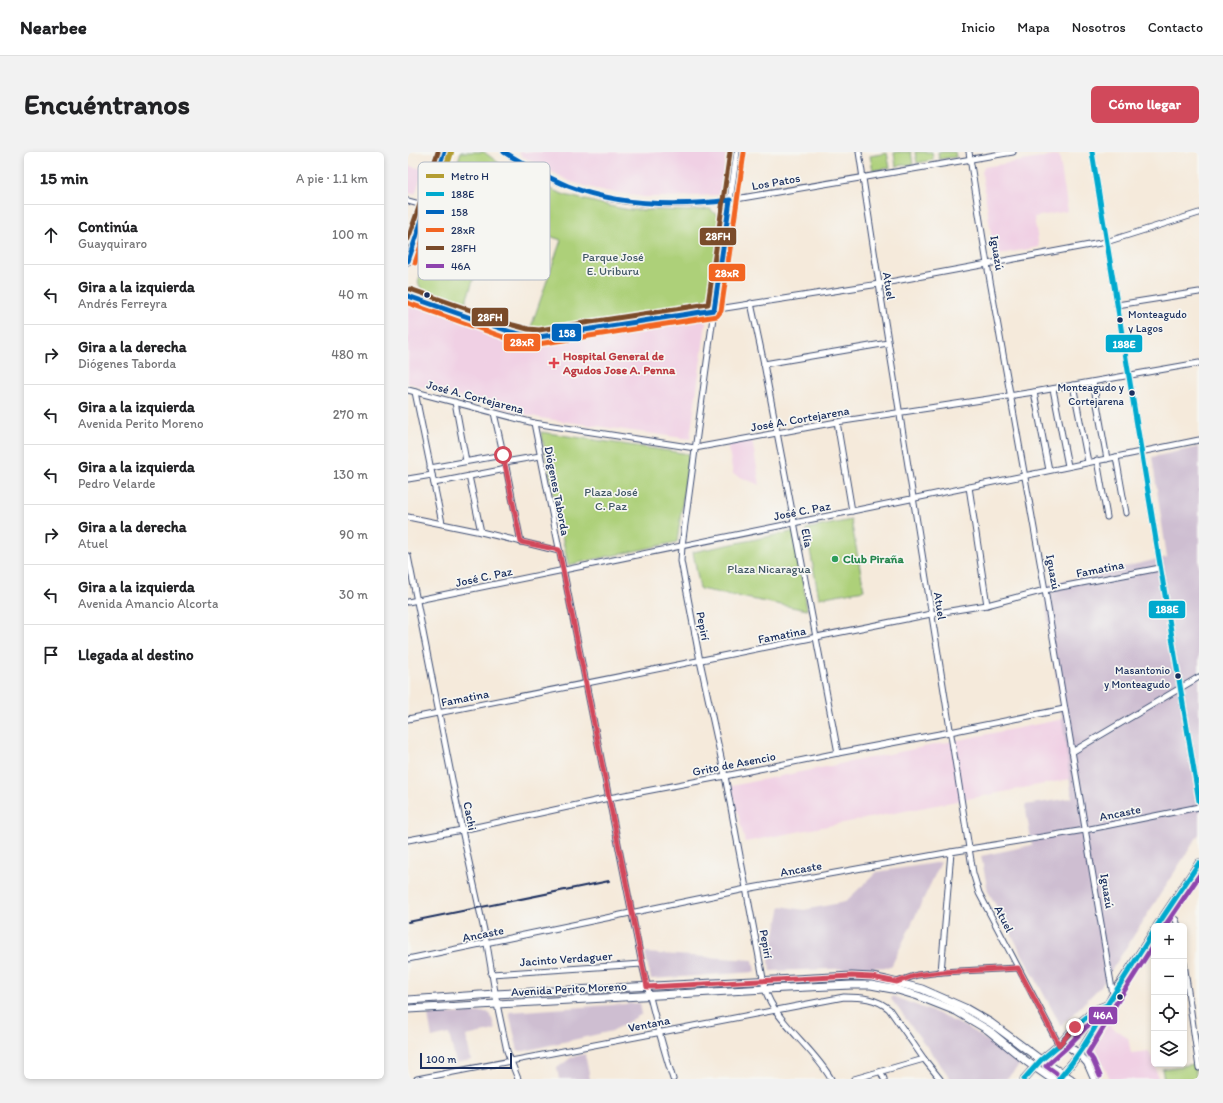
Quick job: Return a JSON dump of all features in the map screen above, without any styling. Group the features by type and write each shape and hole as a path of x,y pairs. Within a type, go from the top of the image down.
{"main road":[{"path":"442,162 445,152"},
{"path":"408,261 418,232"},
{"path":"1159,923 1199,863"},
{"path":"1061,1077 1079,1054 1099,1022 1113,995 1151,936"},
{"name":"Avenida Perito Moreno","path":"408,1000 763,980 852,976 872,977 897,982 922,990 965,1008 991,1023 1041,1060 1061,1077 1071,1079"},
{"name":"Avenida Perito Moreno","path":"408,1009 765,989 870,985 898,990 918,996 956,1011 988,1030 1052,1079"},
{"path":"1024,1079 1075,1027 1095,1010 1107,1005"},
{"path":"1059,1045 1068,1046 1079,1054"}],"street":[{"name":"Los Patos","path":"504,152 521,162"},
{"name":"Pepirí","path":"737,152 695,448 681,561 700,661 725,776 765,989 770,1003 831,1079"},
{"name":"Atuel","path":"859,152 973,873 979,893 1059,1045"},
{"name":"Iguazú","path":"969,152 1113,995"},
{"name":"Los Patos","path":"550,179 593,195 654,204 684,204 730,200 1013,152"},
{"path":"1092,152 1199,801"},
{"path":"408,202 418,204"},
{"path":"408,296 512,332 527,336 539,337 879,284 1106,242 1199,213"},
{"path":"1117,305 1199,292"},
{"name":"Elía","path":"751,303 838,753"},
{"path":"764,364 888,343"},
{"name":"José A. Cortejarena","path":"408,390 534,424 695,448 837,422 1053,389 1199,364"},
{"path":"1093,382 1107,459"},
{"path":"1073,385 1088,462"},
{"path":"1053,389 1068,466"},
{"path":"415,392 442,523"},
{"path":"1034,392 1048,470"},
{"path":"455,402 466,461"},
{"path":"494,413 521,542"},
{"path":"837,422 852,511"},
{"name":"Diógenes Taborda","path":"534,424 642,964 649,996 673,1079"},
{"name":"José C. Paz","path":"408,602 1199,440"},
{"path":"430,468 503,455"},
{"path":"505,462 540,456"},
{"path":"1116,457 1126,513"},
{"path":"1097,460 1107,517"},
{"path":"434,483 506,469"},
{"path":"408,479 432,475"},
{"path":"469,476 481,532"},
{"path":"969,487 987,606"},
{"path":"408,517 442,523 559,550"},
{"name":"Cachi","path":"408,556 462,830 487,944 497,1004 507,1051 518,1079"},
{"name":"Famatina","path":"408,719 931,614 987,606 1045,590 1160,568"},
{"path":"1072,752 1199,677"},
{"name":"Grito de Asencio","path":"408,840 462,830 608,798 1064,709"},
{"name":"Ancaste","path":"408,959 487,944 746,889 951,852 1085,830 1199,807"},
{"path":"942,972 951,852"},
{"path":"1167,912 1176,920 1177,923"},
{"name":"Jacinto Verdaguer","path":"491,974 642,964"},
{"path":"897,982 917,975 942,972 1018,968"},
{"path":"1187,984 1199,1068"},
{"name":"Ventana","path":"417,1079 775,1009 844,997 873,999 884,1004 924,1059"},
{"path":"1079,1054 1087,1063 1094,1079"},
{"path":"854,1079 924,1059 940,1079"},
{"path":"881,1072 884,1079"}],"shaded area":[{"path":"518,152 726,152 721,192 718,195 672,197 644,197 599,190 571,182 550,171 550,162 533,162"},
{"path":"1059,155 1068,211 1034,217 1039,247 994,255 982,173 984,167"},
{"path":"408,166 418,168 418,186 415,194 408,193"},
{"name":"Hospital General de Agudos Jose A. Penna","path":"408,302 523,342 538,343 703,319 706,323 690,439 540,418 408,383"},
{"path":"752,440 760,485 733,474 728,444"},
{"path":"1199,447 1199,834 1102,985 1061,1026 988,891 981,856 1032,845 1025,805 1072,798 1043,586 1167,557 1152,457"},
{"path":"1063,719 1070,779 745,842 731,786"},
{"path":"941,862 891,967 770,971 769,962 781,906 804,910 845,902 877,872"},
{"path":"645,953 753,960 755,972 651,979"},
{"path":"892,996 936,1013 966,1027 1020,1065 1006,1079 951,1079 891,999"},
{"path":"640,1003 642,1014 612,1031 524,1051 518,1051 509,1012"},
{"path":"487,1012 491,1015 495,1030 466,1036 471,1060 456,1063 449,1034 432,1038 428,1015"},
{"path":"1108,1025 1128,1038 1131,1053 1149,1051 1151,1056 1151,1067 1156,1067 1158,1079 1110,1079 1095,1046"},
{"path":"585,1054 590,1079 559,1079 557,1068 572,1057"}],"green space":[{"name":"Parque José E. Uriburu","path":"461,152 484,152 498,162 458,162"},
{"path":"911,152 913,164 896,166 894,153"},
{"path":"915,152 932,152 933,160 917,163"},
{"path":"938,152 955,152 956,157 939,159"},
{"path":"887,153 890,168 873,170 870,156"},
{"name":"Parque José E. Uriburu","path":"550,189 565,195 630,210 688,211 710,209 720,218 711,297 698,309 543,331 530,330 547,280 550,280 550,272 561,240 550,236"},
{"name":"Parque José E. Uriburu","path":"419,280 473,280 464,307 423,293 418,282"},
{"name":"Plaza José C. Paz","path":"541,432 689,454 677,542 568,565"},
{"name":"Club Piraña","path":"851,520 864,590 819,598 806,529"},
{"name":"Plaza Nicaragua","path":"796,531 807,610 700,589 693,552"},
{"path":"1194,1064 1197,1079 1164,1079 1162,1069 1187,1067 1187,1065"}],"railway":[{"path":"408,922 609,881"}],"metro line":[{"name":"H","path":"448,162 451,152"}],"transit line":[{"name":"28FH","path":"435,162 438,152"},
{"name":"158","path":"442,162 445,152"},
{"name":"158","path":"504,152 522,162"},
{"name":"28FH","path":"410,289 513,325 539,330 708,304 730,152"},
{"name":"188E","path":"1092,152 1199,801"},
{"name":"28xR","path":"408,303 509,339 538,344 717,316 721,311 744,153"},
{"name":"28xR","path":"449,162 452,154"},
{"name":"158","path":"408,296 511,332 539,337 714,310 730,200 689,204 628,201 588,193 568,186 550,177"},
{"name":"28FH","path":"408,239 418,210"},
{"name":"158","path":"408,261 418,232"},
{"name":"28xR","path":"415,263 418,254"},
{"name":"188E","path":"1159,923 1199,863"},
{"name":"46A","path":"1167,923 1199,876"},
{"name":"188E","path":"1024,1079 1075,1027 1095,1010 1107,1005 1151,936"},
{"name":"46A","path":"1056,1073 1046,1066 1086,1027 1112,1010 1151,949"},
{"name":"188E","path":"1059,1079 1084,1046 1104,1010"},
{"name":"46A","path":"1100,1076 1088,1053 1105,1025 1110,1013"}],"place":[{"name":"Monteagudo y Lagos","path":"1120,320"},
{"name":"Hospital General de Agudos Jose A. Penna","path":"554,363"},
{"name":"Monteagudo y Cortejarena","path":"1132,393"},
{"name":"Club Piraña","path":"835,559"},
{"name":"Masantonio y Monteagudo","path":"1178,676"}],"route":[{"path":"503,455 521,542 559,550 647,987 852,976 872,977 897,982 917,975 942,972 1018,968 1059,1045 1075,1027"}]}
